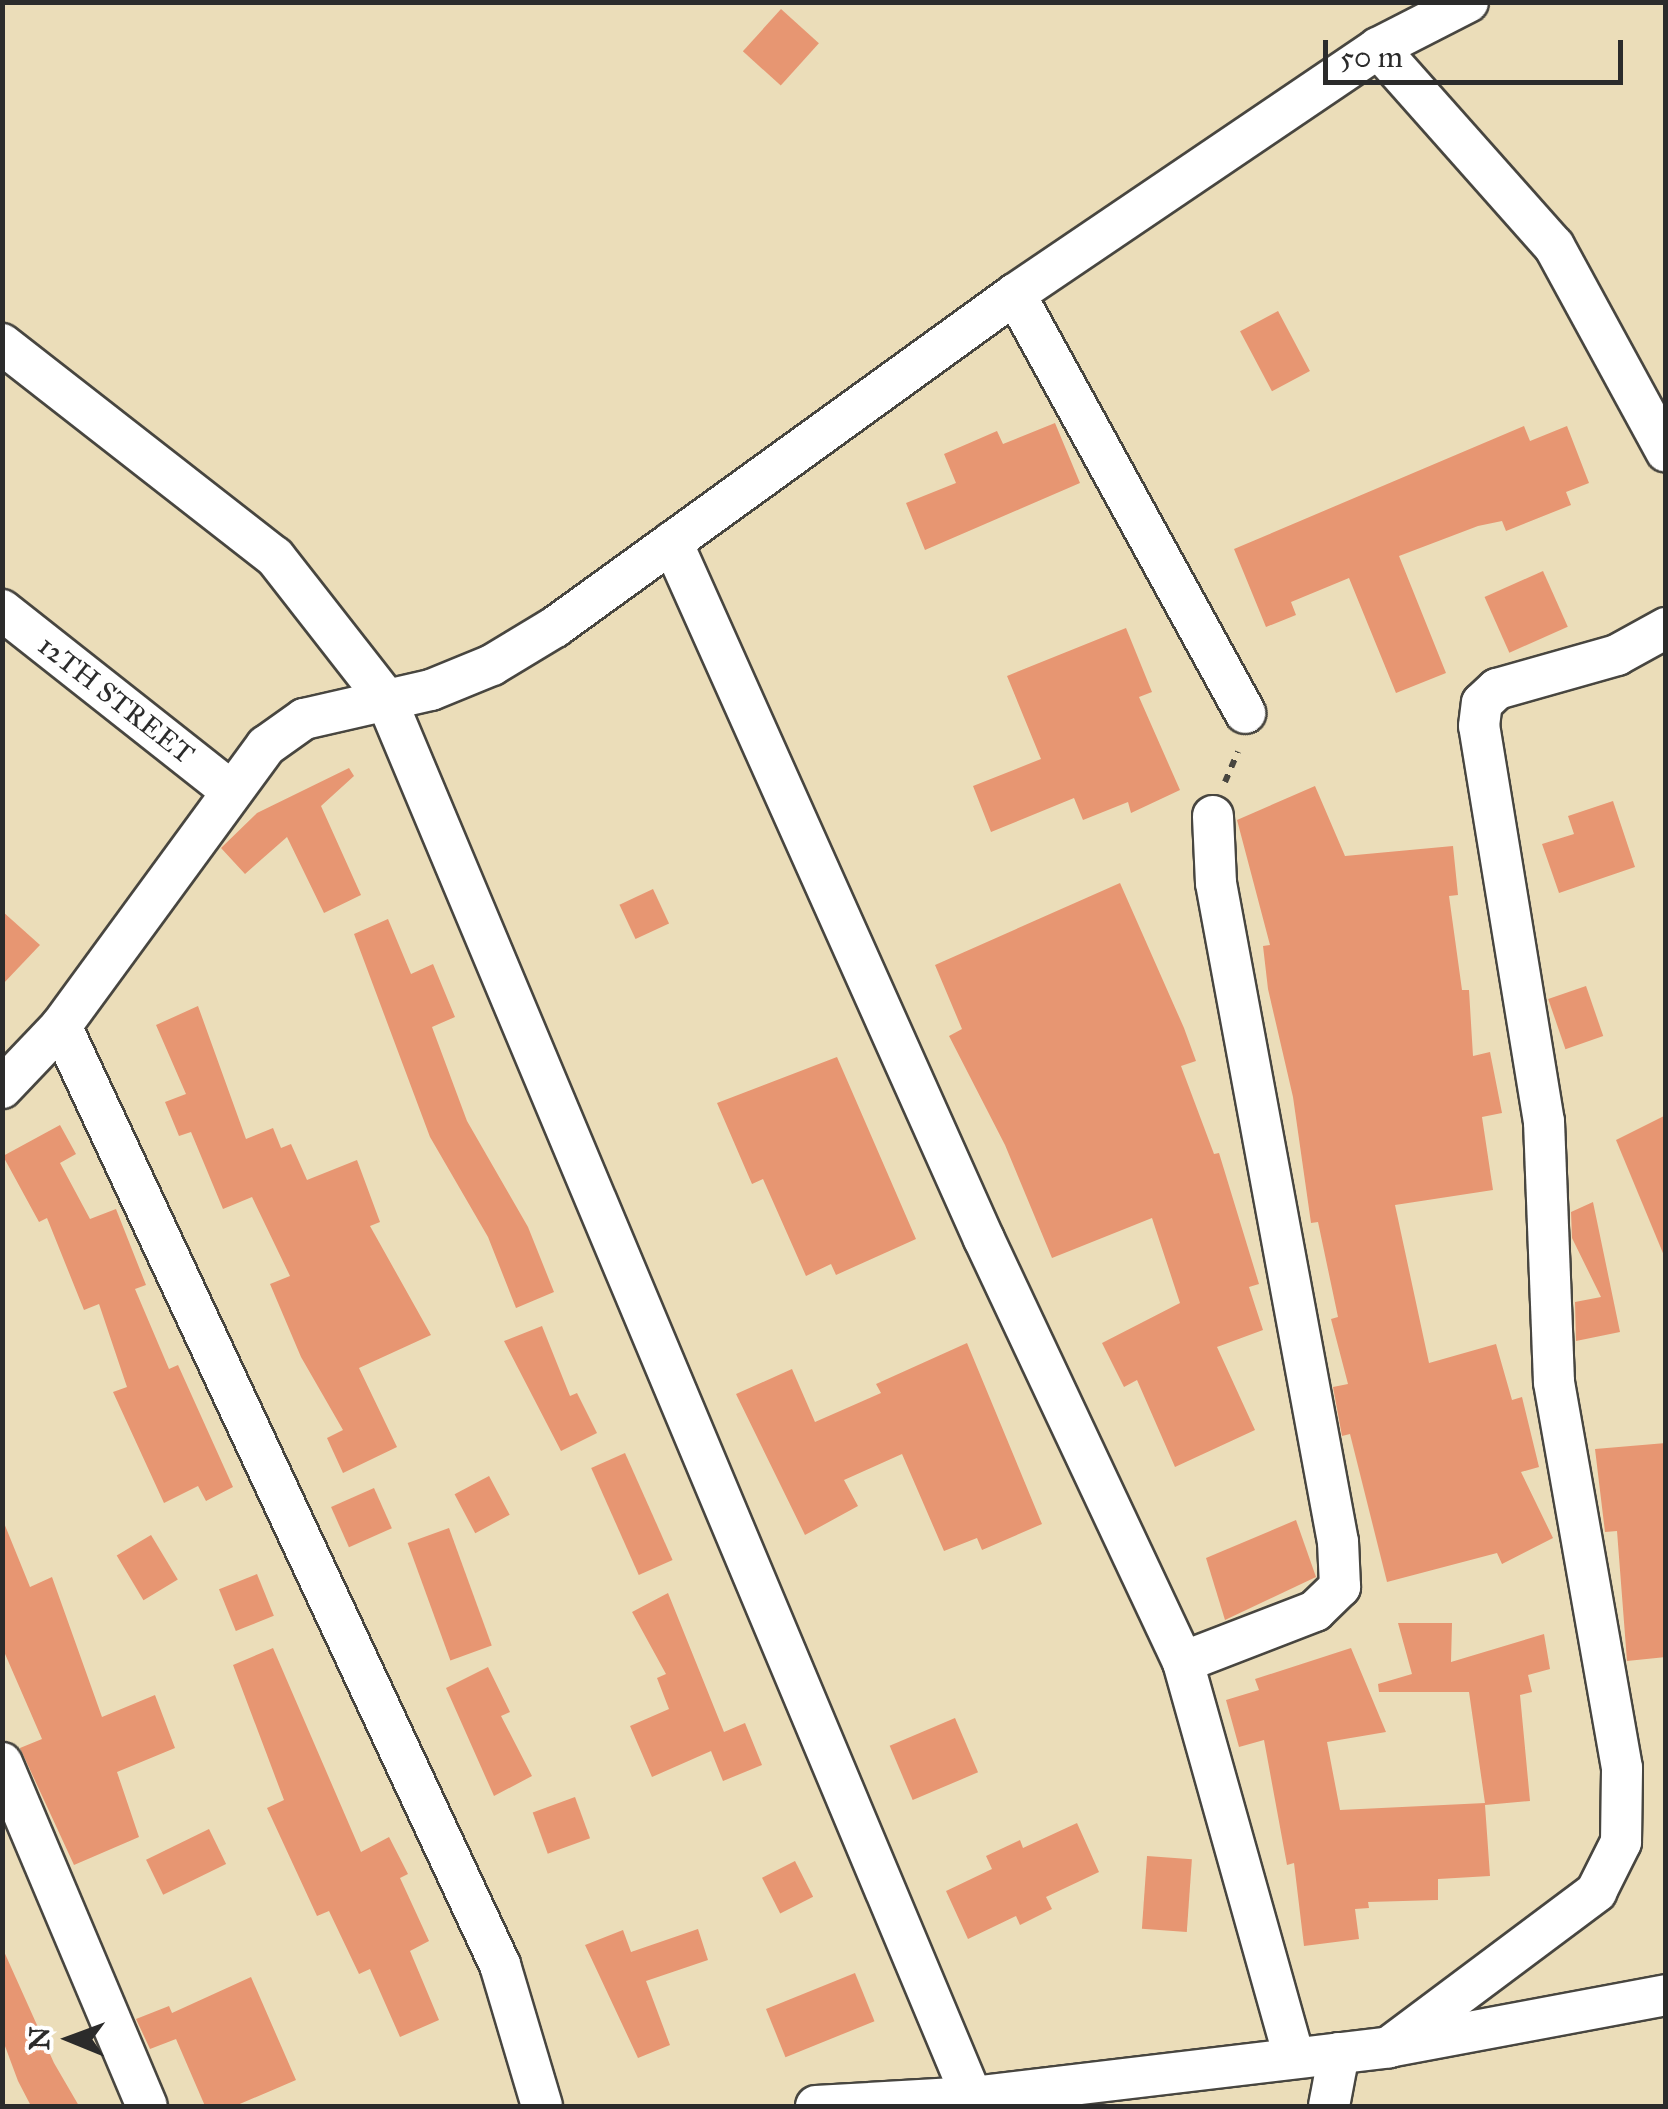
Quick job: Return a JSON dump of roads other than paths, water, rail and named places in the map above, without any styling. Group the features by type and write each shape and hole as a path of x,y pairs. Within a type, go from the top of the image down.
{"street":[{"path":"2,1088 62,1026 230,790 266,746 304,719 386,699 492,665 672,542 1015,294 1378,48 1468,2"},
{"path":"1378,48 1554,246 1666,451"},
{"path":"1015,294 1246,713"},
{"path":"2,344 274,557 386,699 971,2102"},
{"path":"672,542 984,1239 1183,1662 1294,2058"},
{"name":"12TH STREET","path":"2,610 230,790"},
{"path":"1389,2047 1596,1892 1621,1842 1622,1768 1554,1382 1544,1122 1480,726 1482,704 1497,689 1617,655 1666,628"},
{"path":"1183,1662 1315,1611 1340,1587 1338,1542 1216,883 1216,806"},
{"path":"62,1026 500,1966 542,2106"},
{"path":"2,1762 147,2106"},
{"path":"816,2106 971,2102 1389,2047 1666,1995"},
{"path":"1330,2106 1339,2053"}]}
